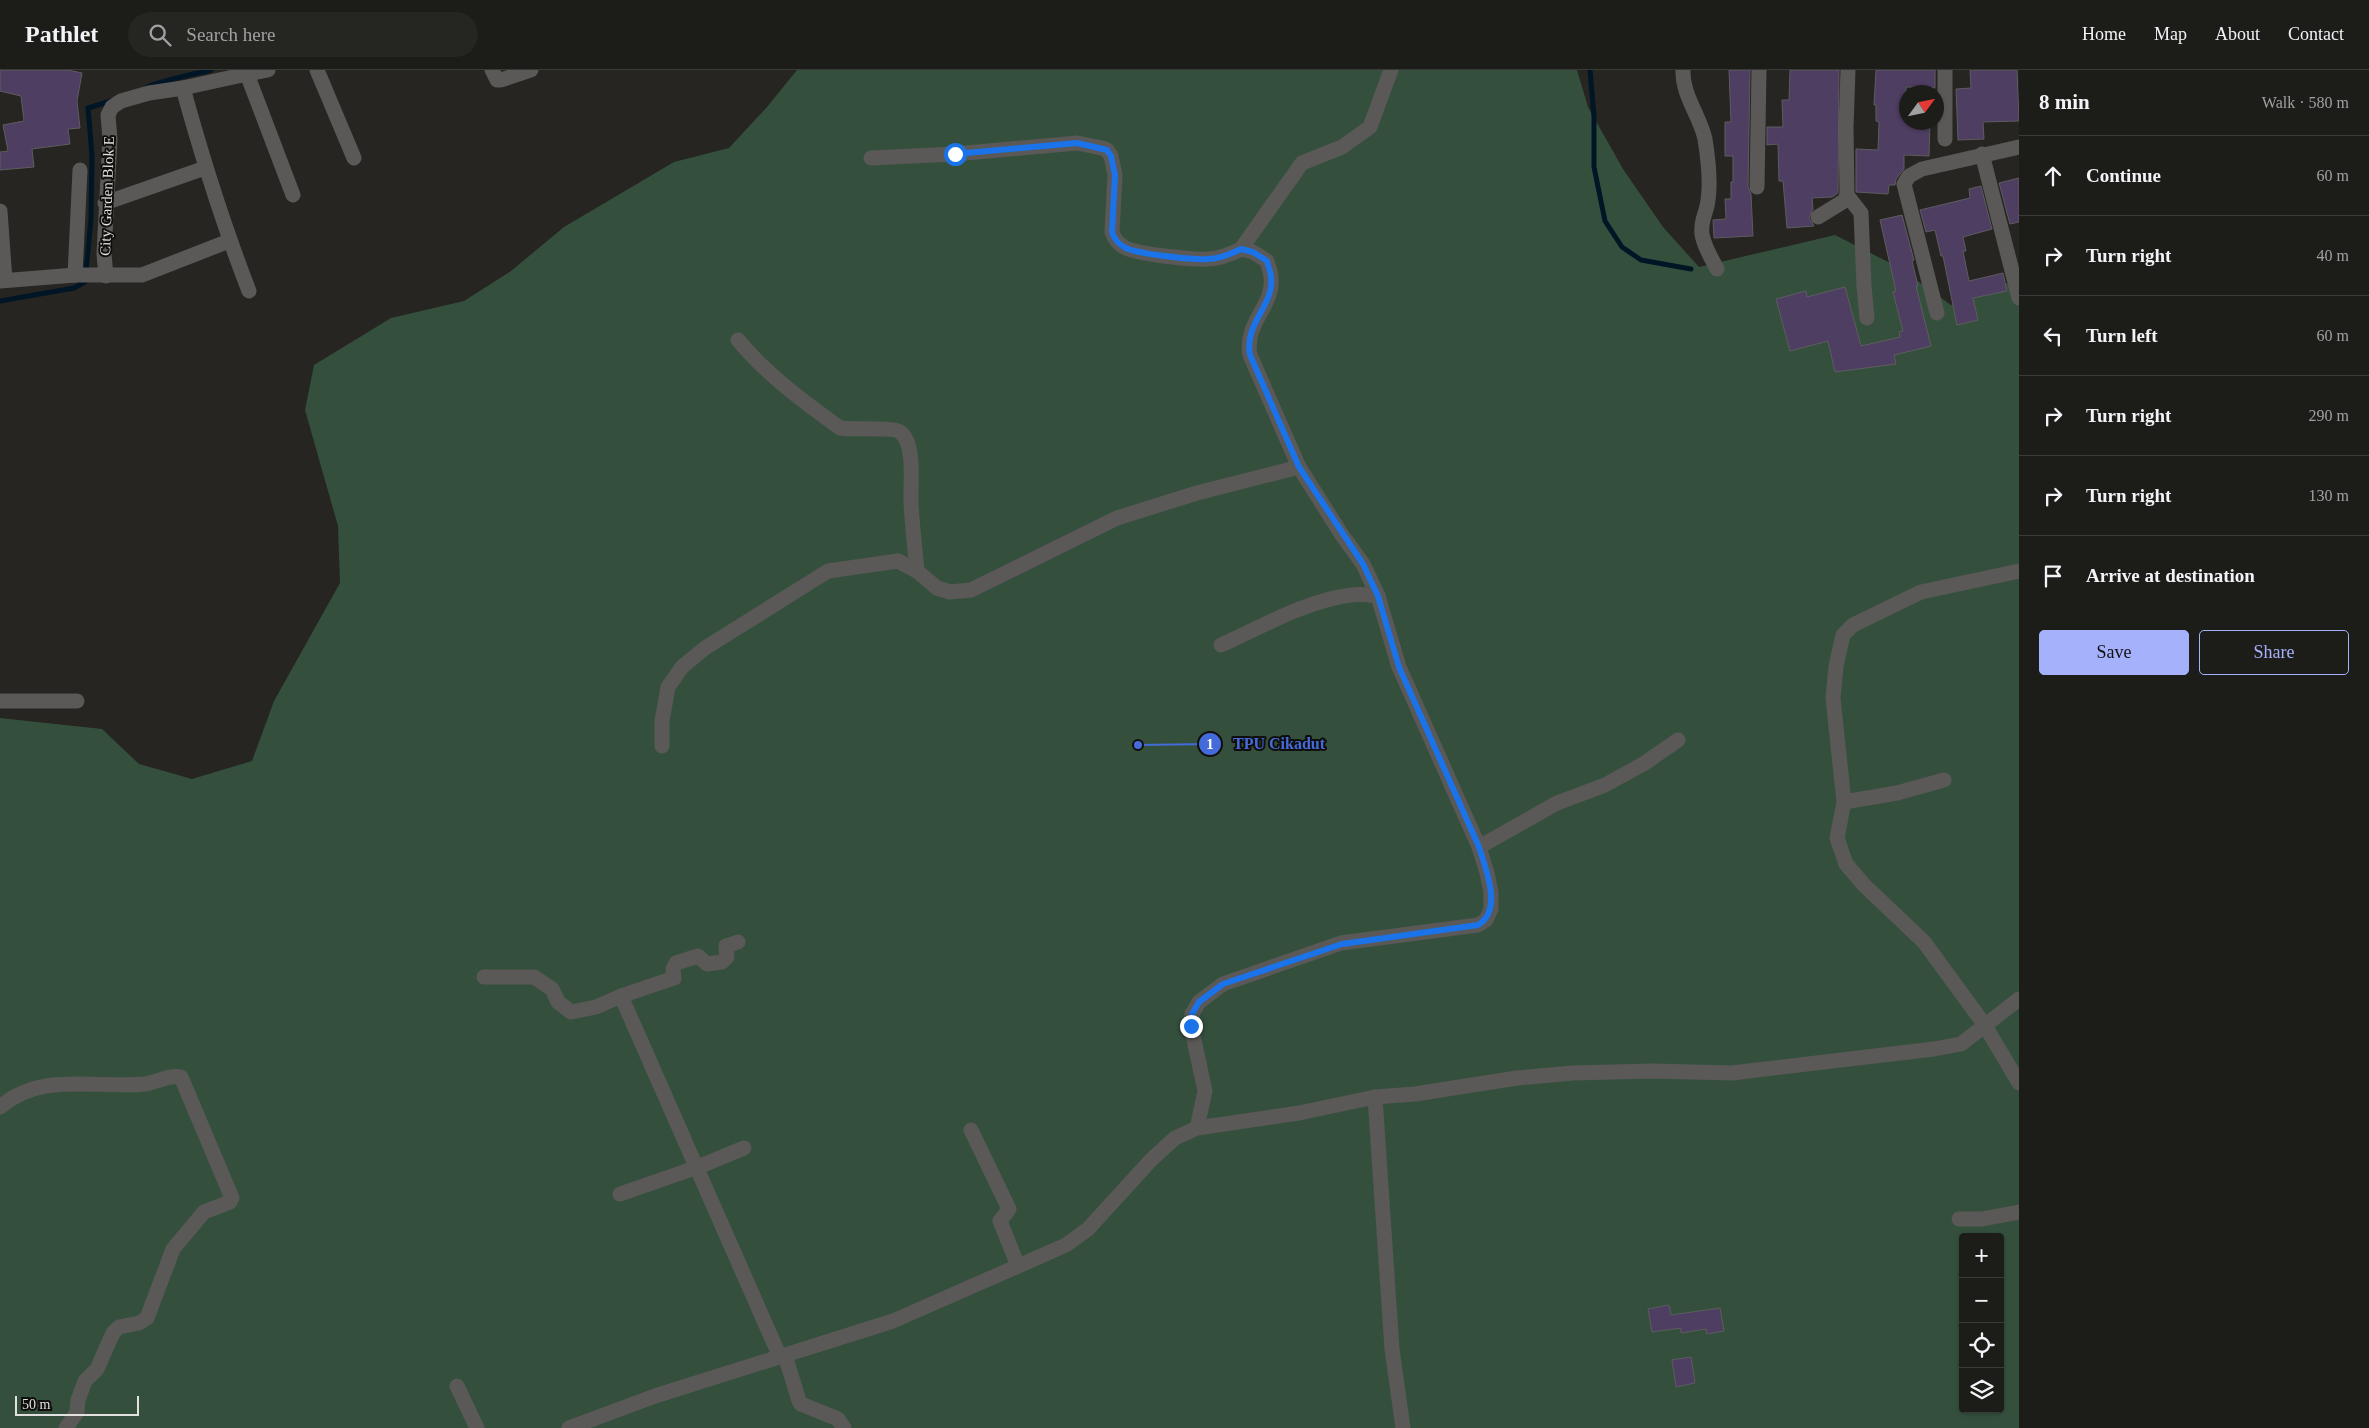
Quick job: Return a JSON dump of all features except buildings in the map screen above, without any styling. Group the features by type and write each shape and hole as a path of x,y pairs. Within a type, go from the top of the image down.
{"street":[{"path":"249,291 229,241 205,168 183,88 268,70"},
{"path":"317,70 354,158"},
{"path":"492,70 497,80 531,70"},
{"path":"871,158 955,154 1077,143 1102,148 1107,150 1111,156 1115,175 1112,232 1114,239 1125,248 1155,254 1208,259 1229,255 1241,249 1302,163 1342,147 1370,127 1391,70"},
{"path":"1683,70 1689,99 1704,138 1709,179 1708,202 1702,216 1702,232 1706,248 1717,269"},
{"path":"1757,187 1759,70"},
{"path":"1818,217 1844,201 1847,195 1846,128 1848,70"},
{"path":"1945,70 1945,139"},
{"path":"247,74 293,194"},
{"name":"City Garden Blok E","path":"106,276 104,254 105,202 110,139 108,115 112,108 121,101 149,93 183,88"},
{"path":"1937,312 1904,184 1909,176 1922,169 2019,147"},
{"path":"1982,154 2019,298"},
{"path":"105,202 205,168"},
{"path":"75,275 80,170"},
{"path":"1847,195 1861,213 1864,286 1868,318"},
{"path":"0,211 2,281 75,275 142,275 229,241"},
{"path":"1197,1128 1205,1091 1191,1026 1192,1014 1199,1002 1223,984 1342,944 1478,925 1486,920 1490,909 1491,892 1479,847 1399,667 1378,596 1363,564 1299,467 1250,355 1248,343 1250,332 1268,298 1272,278 1267,261 1253,252 1241,249"},
{"path":"738,340 756,362 773,377 840,428 852,430 892,429 900,432 906,440 912,470 911,500 916,571"},
{"path":"662,746 662,721 668,687 682,667 705,648 828,571 898,561 916,571 937,588 950,592 971,590 1117,518 1197,493 1299,467"},
{"path":"2019,571 1921,592 1853,625 1843,635 1836,666 1833,698 1844,802 1837,838 1846,864 1864,885 1924,942 1984,1024 2019,1083"},
{"path":"1221,645 1281,617 1336,597 1354,594 1378,596"},
{"path":"0,702 77,702"},
{"path":"1479,847 1557,803 1613,781 1645,763 1678,740"},
{"path":"1844,802 1897,793 1944,780"},
{"path":"484,977 534,977 552,989 558,1002 571,1012 596,1007 674,978 673,969 676,963 698,956 707,964 722,962 727,957 726,946 738,942"},
{"path":"622,996 651,1066 783,1356 799,1401 801,1404 822,1410 838,1418 844,1428"},
{"path":"569,1428 655,1396 893,1321 1066,1245 1088,1229 1151,1160 1175,1138 1197,1128 1299,1113 1375,1097 1416,1094 1517,1078 1583,1072 1732,1072 1934,1049 1961,1044 1984,1024 2019,999"},
{"path":"0,1107 37,1086 61,1084 145,1084 171,1077 181,1077 232,1198 230,1202 204,1212 173,1249 147,1318 139,1323 119,1327 112,1333 97,1369 85,1381 78,1400 77,1412 66,1428"},
{"path":"1375,1097 1392,1339 1403,1428"},
{"path":"971,1130 1009,1209 1000,1220 1018,1266"},
{"path":"620,1194 698,1167 744,1148"},
{"path":"1959,1219 1982,1219 2019,1212"},
{"path":"457,1386 477,1428"}],"green space":[{"path":"797,70 1577,70 1588,107 1623,169 1663,227 1699,267 1835,235 1898,267 1951,305 1996,290 2019,276 2019,1428 0,1428 0,718 102,729 139,764 192,779 252,761 274,701 340,583 338,526 305,410 314,365 391,318 464,301 511,271 564,227 674,162 729,148 767,107"}],"waterway":[{"path":"147,87 171,79 211,70"},
{"path":"1590,70 1594,117 1594,167 1605,221 1622,247 1641,260 1691,269"},
{"path":"0,301 74,288 85,282 91,219 92,155 88,108 111,101"}],"place":[{"name":"TPU Cikadut","path":"1138,745"}],"route":[{"path":"955,154 1077,143 1102,148 1107,150 1111,156 1115,175 1112,232 1114,239 1125,248 1155,254 1208,259 1229,255 1241,249 1253,252 1267,261 1272,278 1268,298 1250,332 1248,343 1250,355 1284,438 1299,467 1342,535 1363,564 1378,596 1399,667 1479,847 1487,873 1491,892 1490,909 1486,920 1478,925 1342,944 1223,984 1199,1002 1192,1014 1191,1026"}]}
